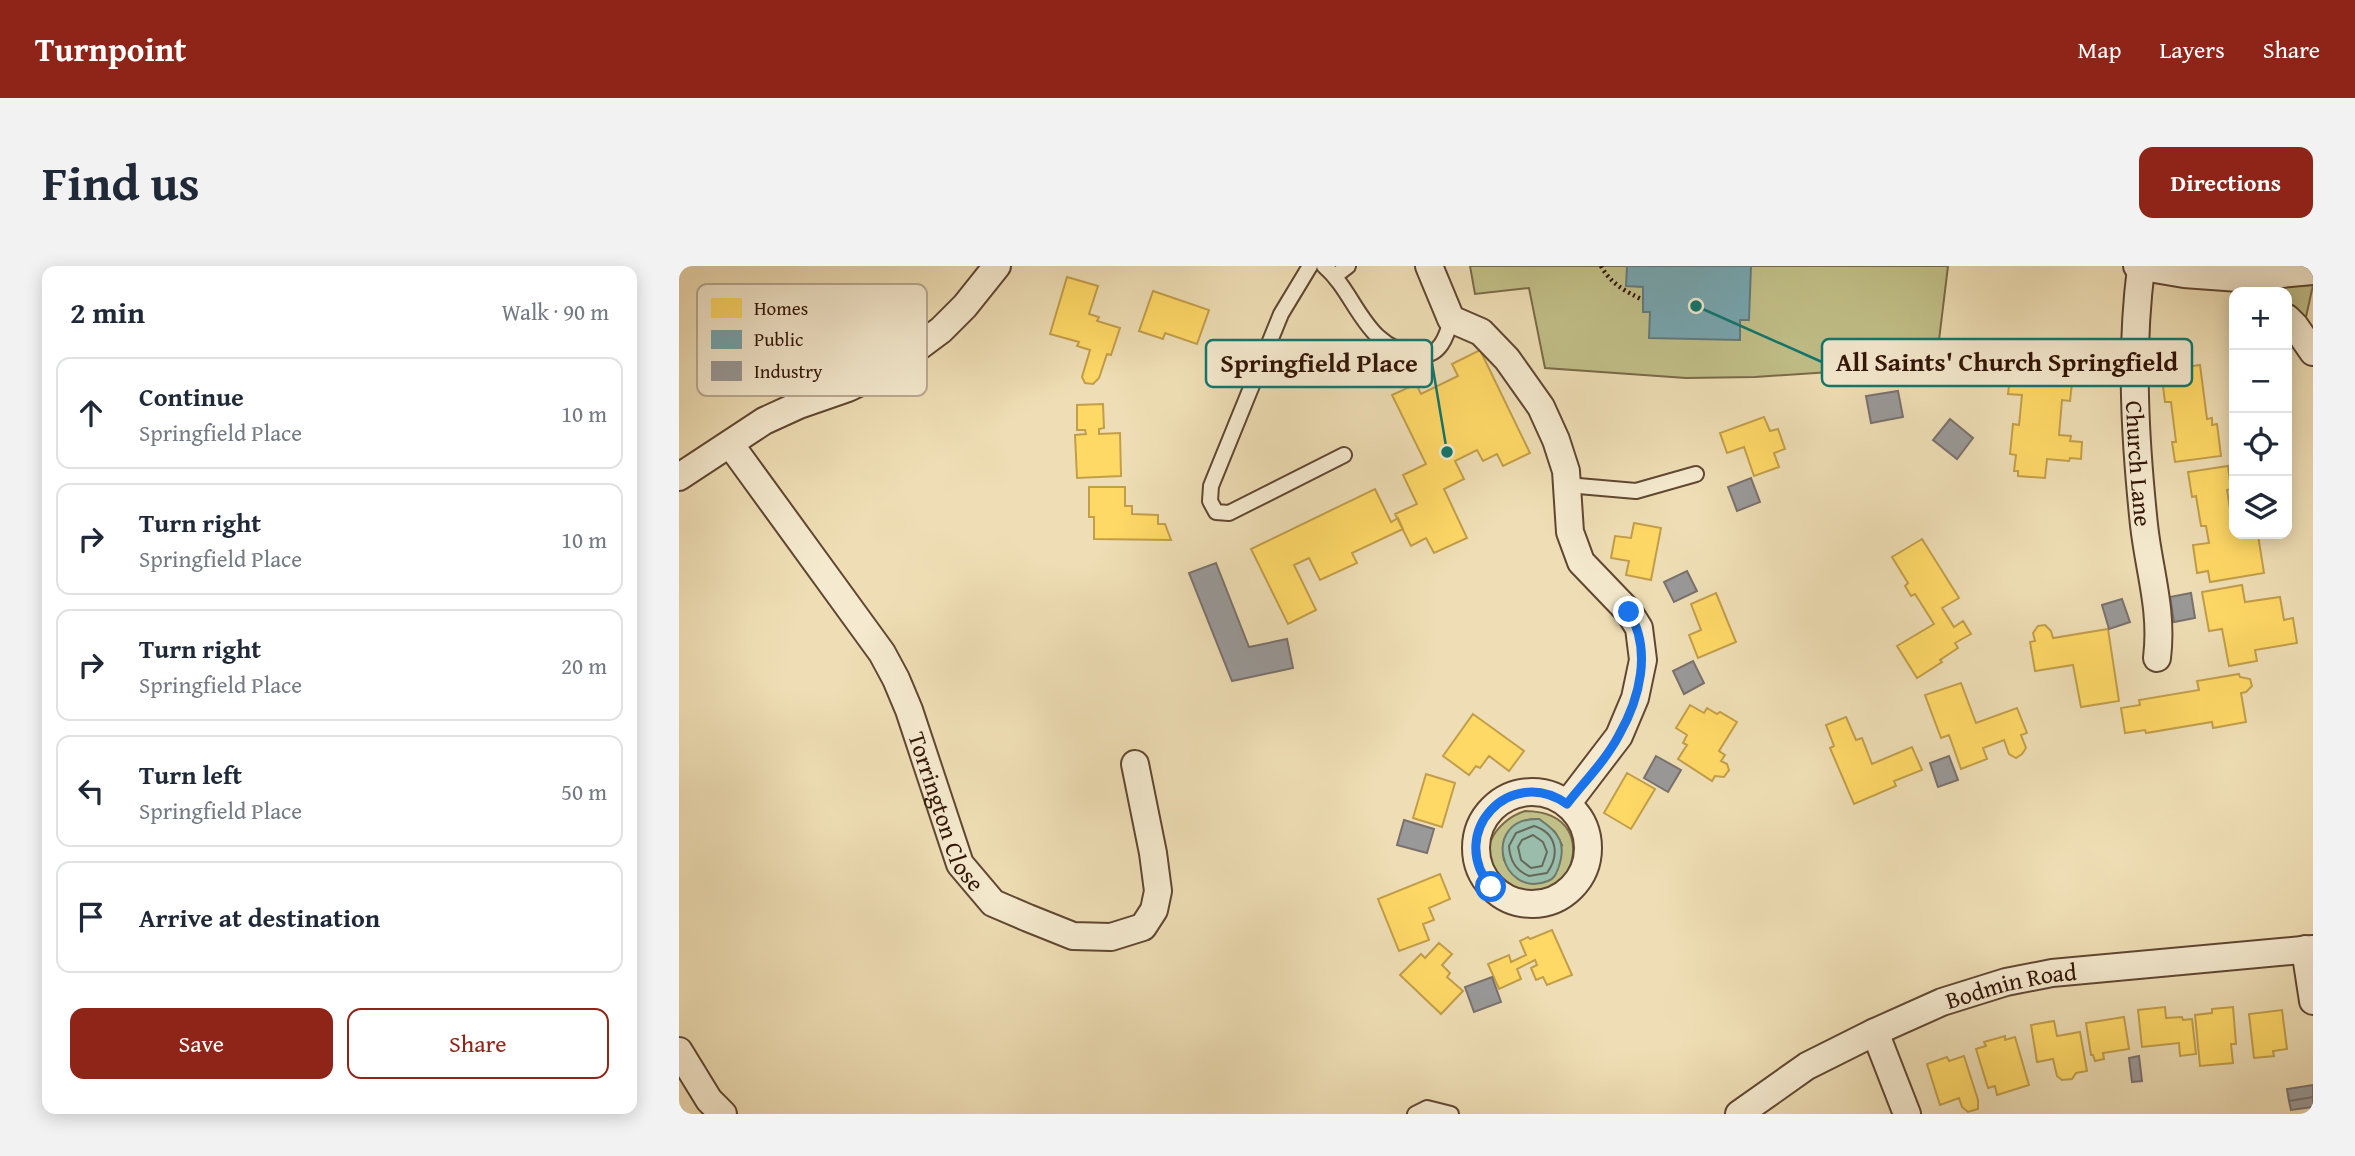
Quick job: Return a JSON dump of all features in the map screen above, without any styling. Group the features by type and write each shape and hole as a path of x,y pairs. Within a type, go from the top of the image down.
{"street":[{"path":"927,342 965,306 997,266"},
{"path":"1429,266 1451,319 1481,332 1507,359 1534,397 1556,440 1566,471 1570,532 1581,562 1629,612 1639,628 1643,660 1635,698 1619,736 1567,804"},
{"name":"Church Lane","path":"2157,658 2158,602 2145,530 2134,425 2135,316 2139,267 2249,285 2313,271"},
{"path":"2292,325 2313,352"},
{"path":"679,477 764,421 825,396"},
{"name":"Torrington Close","path":"730,444 882,653 909,710 960,864 993,903 1073,936 1111,937 1143,927 1154,910 1158,891 1135,764"},
{"path":"1526,792 1543,793 1567,804 1583,824 1588,841 1584,867 1570,890 1560,897 1537,904 1517,902 1496,892 1481,872 1475,847 1482,822 1493,807 1508,797 1526,792"},
{"path":"2309,949 2313,1001"},
{"name":"Bodmin Road","path":"1739,1114 1807,1066 1875,1032 1942,1002 2006,982 2052,973 2309,949"},
{"path":"1875,1032 1907,1114"},
{"path":"679,1051 709,1100 723,1114"}],"lane":[{"path":"1310,266 1281,314 1211,486 1210,501 1216,512 1229,513 1344,456"},
{"path":"1348,266 1330,271 1357,314 1382,340 1404,354 1426,356 1439,348 1447,337 1451,319"},
{"path":"1567,485 1636,491 1696,474"},
{"path":"1415,1114 1427,1108 1451,1114"}],"path":[{"path":"1601,266 1609,280 1643,300"}],"shaded area":[{"path":"1470,266 1948,266 1936,365 1755,377 1686,378 1545,368 1529,288 1475,294"},
{"path":"2313,285 2306,317 2303,318 2292,306 2292,287 2277,287"},
{"path":"1525,811 1553,817 1568,831 1573,849 1569,868 1558,885 1542,895 1522,895 1501,882 1489,861 1488,851 1496,831 1514,816","holes":["1530,819 1539,819 1555,832 1562,845 1504,860 1506,836 1516,825"]}],"water":[{"path":"1539,819 1557,834 1562,853 1553,878 1531,884 1518,879 1509,869 1503,856 1503,843 1509,831 1520,822"}],"building: Homes":[{"path":"1067,277 1098,286 1089,314 1099,317 1097,321 1120,328 1111,355 1107,354 1099,378 1093,384 1085,383 1082,377 1090,350 1077,346 1079,342 1050,334"},
{"path":"1153,291 1209,310 1197,344 1165,333 1163,339 1139,331"},
{"path":"1480,350 1530,453 1503,466 1497,454 1483,461 1477,450 1455,461 1464,479 1444,489 1467,538 1434,553 1426,538 1411,546 1395,514 1417,504 1403,475 1426,464 1392,395 1416,384 1421,394 1458,376 1452,364"},
{"path":"2200,365 2207,419 2212,418 2212,425 2217,424 2221,456 2175,462 2172,442 2176,442 2171,402 2165,402 2161,371"},
{"path":"2011,368 2073,374 2070,401 2062,400 2059,435 2071,436 2070,441 2082,442 2081,459 2047,459 2045,478 2018,476 2018,471 2014,471 2016,455 2010,454 2013,424 2019,425 2022,395 2008,394"},
{"path":"1103,404 1104,428 1099,429 1099,434 1120,433 1121,476 1077,478 1075,435 1086,434 1085,430 1077,430 1077,405"},
{"path":"1764,417 1770,431 1778,429 1785,449 1774,453 1779,467 1754,476 1744,447 1727,453 1720,433"},
{"path":"2228,466 2229,539 2259,539 2264,573 2210,582 2208,571 2197,573 2193,545 2209,543 2206,526 2201,526 2196,496 2192,497 2188,472"},
{"path":"1089,487 1125,487 1125,506 1132,506 1132,514 1158,515 1158,524 1165,524 1171,540 1094,539 1094,517 1089,517"},
{"path":"1375,489 1391,522 1398,518 1403,529 1352,553 1357,563 1320,580 1309,558 1294,565 1316,610 1288,624 1251,549"},
{"path":"1634,523 1661,528 1651,580 1626,575 1629,561 1611,558 1615,536 1631,538"},
{"path":"1922,539 1959,598 1942,608 1954,627 1963,621 1971,634 1955,643 1958,648 1940,660 1942,662 1917,678 1897,646 1934,624 1915,594 1911,596 1905,586 1908,583 1892,557"},
{"path":"2242,585 2245,602 2280,597 2284,620 2293,618 2297,643 2255,650 2257,661 2229,666 2222,629 2209,631 2202,592"},
{"path":"1716,593 1736,642 1698,658 1689,635 1701,630 1691,604"},
{"path":"2045,625 2053,638 2108,629 2119,701 2081,707 2073,665 2035,671 2030,642 2035,641 2033,633 2038,626"},
{"path":"2239,674 2240,677 2250,679 2252,686 2241,693 2246,722 2213,728 2212,722 2146,733 2145,730 2125,733 2121,708 2140,705 2139,700 2199,690 2197,681"},
{"path":"1961,683 1976,723 2017,708 2027,733 2021,735 2026,748 2022,754 2016,758 2009,754 2004,740 1983,748 1987,759 1961,769 1949,735 1941,738 1925,695"},
{"path":"1690,705 1704,713 1707,708 1717,714 1720,712 1737,722 1719,751 1725,755 1721,761 1727,764 1729,770 1724,777 1715,776 1712,781 1678,759 1687,745 1683,743 1687,735 1676,728"},
{"path":"1473,714 1524,751 1509,771 1489,756 1480,768 1476,766 1469,775 1443,756"},
{"path":"1846,717 1856,740 1862,738 1872,764 1912,747 1922,770 1894,781 1896,786 1854,804 1830,748 1834,746 1826,725"},
{"path":"1627,773 1655,789 1631,829 1604,813"},
{"path":"1426,774 1455,783 1442,827 1413,818"},
{"path":"1440,874 1450,899 1429,908 1434,920 1423,924 1429,940 1399,951 1378,899"},
{"path":"1552,930 1572,975 1547,985 1543,977 1536,980 1531,968 1537,965 1535,960 1517,969 1521,979 1499,989 1488,964 1509,955 1511,962 1526,955 1520,941"},
{"path":"1439,943 1452,954 1442,965 1450,973 1447,977 1463,991 1441,1014 1400,975 1421,954 1425,958"},
{"path":"2165,1007 2166,1018 2192,1019 2196,1054 2180,1056 2179,1043 2142,1047 2138,1010"},
{"path":"2233,1007 2236,1044 2231,1044 2233,1063 2200,1066 2195,1015 2212,1013 2212,1009"},
{"path":"2282,1010 2287,1049 2273,1051 2274,1056 2254,1058 2249,1014"},
{"path":"2124,1017 2129,1049 2103,1053 2104,1059 2095,1061 2091,1055 2086,1023"},
{"path":"2054,1021 2057,1036 2080,1032 2087,1071 2076,1073 2072,1079 2062,1080 2057,1076 2053,1059 2037,1062 2031,1025"},
{"path":"2005,1036 2005,1040 2015,1037 2029,1085 1997,1095 1995,1086 1988,1088 1976,1049 1986,1046 1984,1042"},
{"path":"1964,1056 1978,1100 1978,1109 1968,1112 1962,1107 1959,1098 1940,1105 1927,1064 1947,1057 1949,1061"}],"building: Public":[{"path":"1627,266 1751,266 1749,320 1740,320 1740,340 1649,338 1650,312 1643,312 1643,287 1626,286"}],"building: Industry":[{"path":"1898,391 1903,417 1871,423 1866,396"},
{"path":"1950,419 1973,438 1957,459 1933,440"},
{"path":"1751,478 1760,502 1737,511 1728,487"},
{"path":"1216,563 1249,647 1287,639 1293,668 1232,681 1189,573"},
{"path":"1687,571 1697,591 1674,602 1664,582"},
{"path":"2191,593 2195,618 2174,622 2170,597"},
{"path":"2122,599 2130,622 2109,629 2102,605"},
{"path":"1693,661 1704,683 1684,694 1673,671"},
{"path":"1656,756 1681,770 1668,792 1644,778"},
{"path":"1949,756 1958,780 1938,787 1930,763"},
{"path":"1404,820 1434,829 1427,853 1397,845"},
{"path":"1492,977 1501,1002 1474,1012 1465,987"},
{"path":"2139,1056 2142,1081 2132,1082 2129,1058"},
{"path":"2313,1085 2313,1097 2289,1101 2287,1089"},
{"path":"2313,1097 2313,1107 2291,1110 2289,1101"}],"place":[{"name":"All Saints' Church Springfield","path":"1696,306"},
{"name":"Springfield Place","path":"1447,452"}],"route":[{"path":"1491,887 1481,872 1475,847 1482,822 1493,807 1508,797 1526,792 1543,793 1567,804 1619,736 1635,698 1643,660 1639,628 1629,612"}]}
